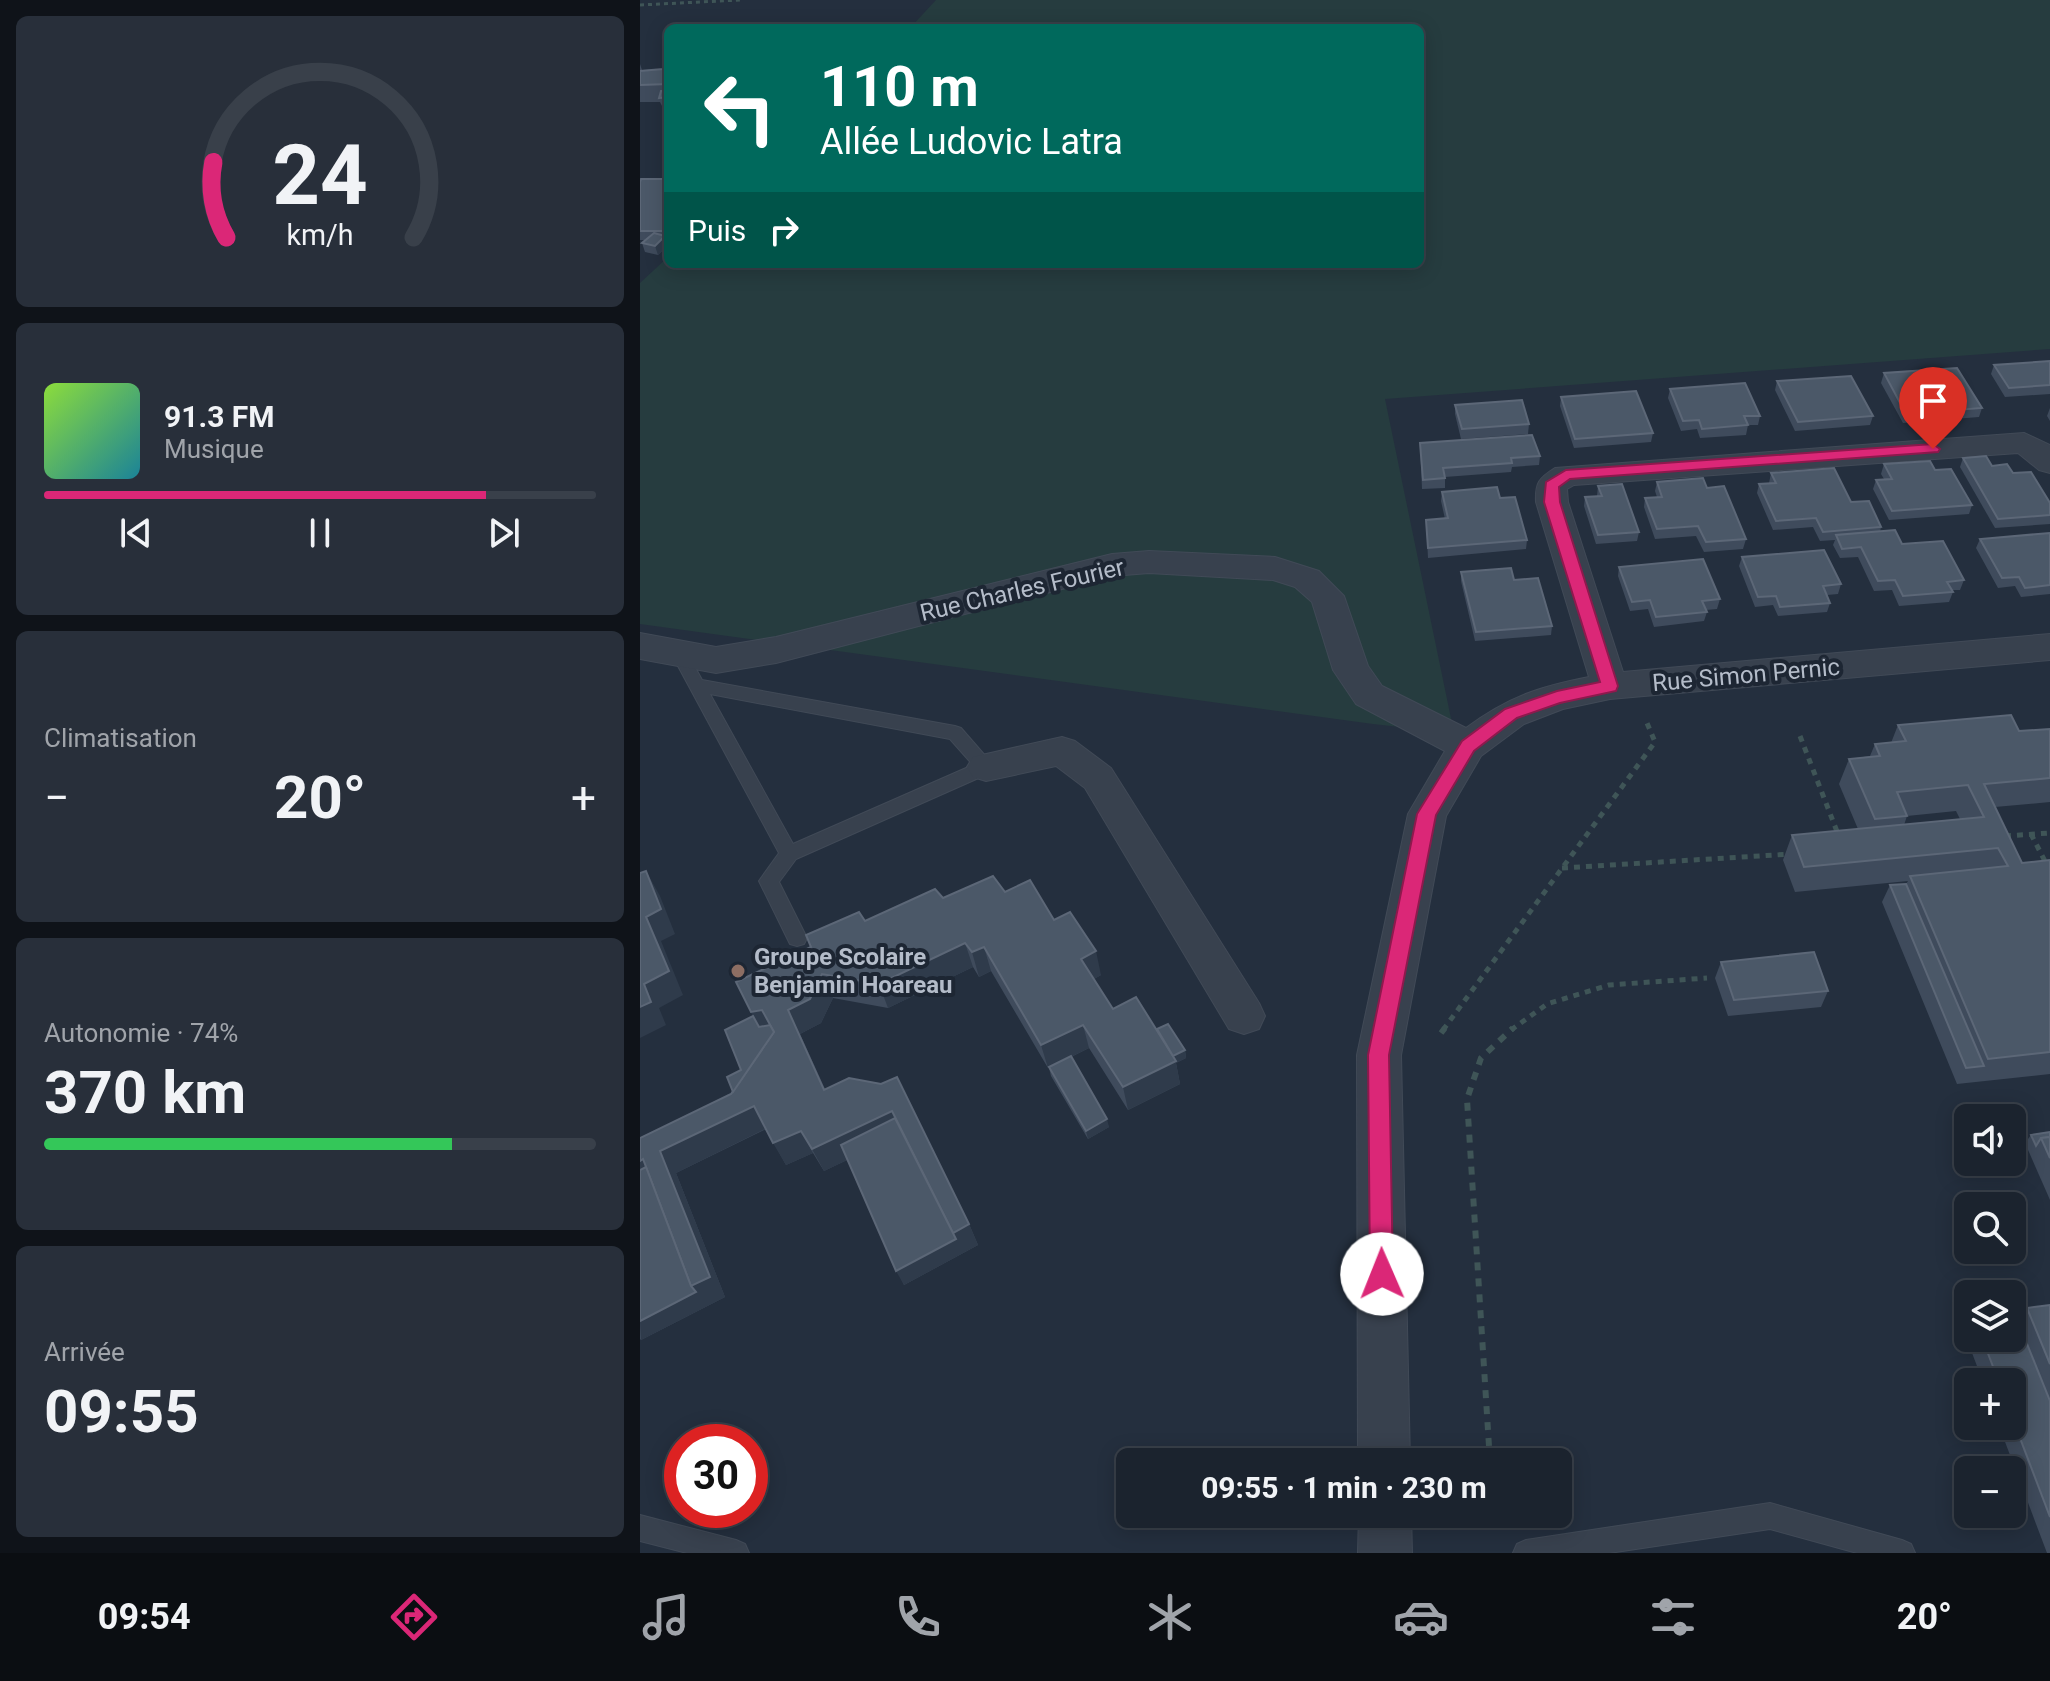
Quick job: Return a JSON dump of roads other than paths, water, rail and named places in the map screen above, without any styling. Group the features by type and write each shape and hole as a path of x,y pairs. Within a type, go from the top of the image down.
{"street":[{"path":"1610,686 1552,502 1551,485 1566,475 2024,443 2045,456 2050,463"},
{"name":"Rue Charles Fourier","path":"640,646 716,660 776,650 1112,565 1149,562 1275,569 1307,579 1327,596 1351,670 1369,695 1468,746"},
{"name":"Rue Simon Pernic","path":"1384,1448 1379,1055 1427,814 1468,746 1511,714 1557,697 1610,686 2050,647"},
{"path":"986,767 1062,751 1098,778 1244,1016"},
{"path":"1385,1528 1385,1553"}],"lane":[{"path":"679,653 789,854"},
{"path":"695,685 955,733 986,767 789,854 769,881 797,938"},
{"path":"1526,1553 1770,1516 1902,1553"},
{"path":"640,1528 736,1553"}],"place":[{"name":"Groupe Scolaire Benjamin Hoareau","path":"738,971"}]}
